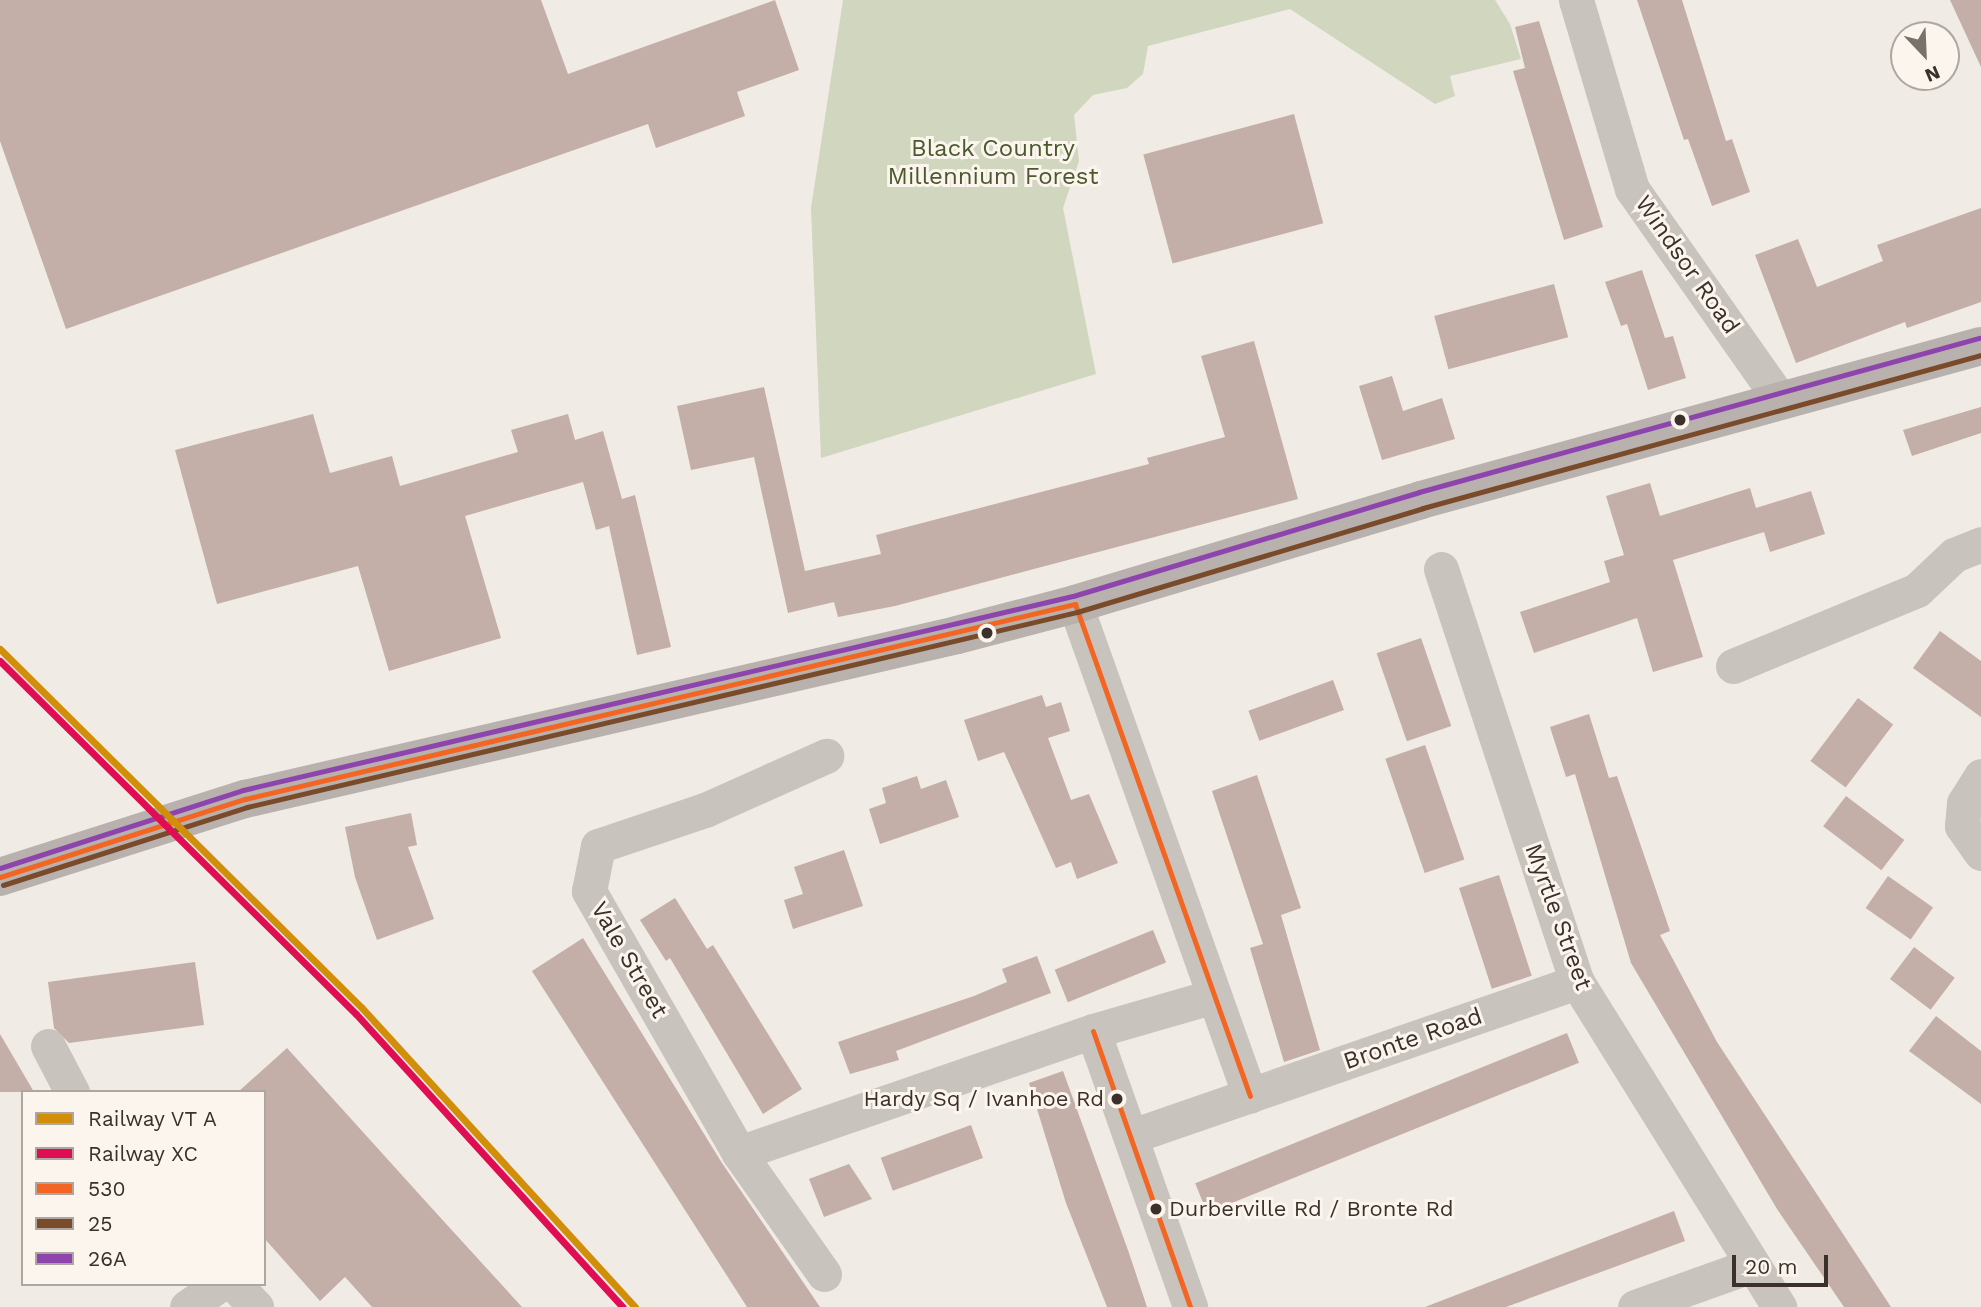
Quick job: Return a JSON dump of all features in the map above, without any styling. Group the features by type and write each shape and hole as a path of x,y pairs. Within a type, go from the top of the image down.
{"main road":[{"path":"0,877 245,799 957,635 1074,604 1421,500 1981,346"}],"street":[{"name":"Windsor Road","path":"1576,0 1633,189 1781,401"},
{"path":"1733,666 1917,590 1968,549 1981,576"},
{"name":"Myrtle Street","path":"1441,569 1577,982 1750,1266 1779,1307"},
{"path":"1074,604 1250,1096"},
{"name":"Vale Street","path":"824,1274 739,1153 589,891 598,846 705,810 826,756"},
{"path":"1981,776 1964,803 1962,826 1981,853"},
{"name":"Bronte Road","path":"1132,1136 1577,982"},
{"path":"739,1153 1093,1031 1214,996"},
{"path":"1093,1031 1190,1307"},
{"path":"48,1045 71,1090"},
{"path":"1635,1307 1750,1266"},
{"path":"187,1307 217,1286"},
{"path":"236,1286 256,1307"}],"green space":[{"name":"Black Country Millennium Forest","path":"843,0 1495,0 1510,24 1521,59 1450,76 1455,96 1435,104 1290,9 1148,46 1143,74 1127,88 1093,95 1074,115 1079,161 1063,208 1096,374 821,458 811,208"}],"building":[{"path":"0,0 541,0 568,74 775,0 799,70 737,92 745,116 656,148 648,124 66,329 0,141"},
{"path":"1637,0 1682,0 1726,141 1732,139 1750,192 1712,206 1688,139 1684,140"},
{"path":"1950,0 1981,0 1981,67 1960,21"},
{"path":"1539,21 1603,227 1564,240 1513,71 1525,68 1515,27"},
{"path":"1294,114 1323,223 1173,264 1143,154"},
{"path":"1981,208 1981,302 1907,328 1905,322 1796,363 1755,255 1798,239 1817,287 1883,261 1877,245"},
{"path":"1642,270 1665,338 1673,336 1686,378 1648,390 1627,324 1621,326 1605,282"},
{"path":"1554,284 1568,337 1448,369 1434,316"},
{"path":"1254,341 1298,499 895,606 838,617 834,602 788,613 754,457 691,470 677,406 764,387 805,571 881,554 876,535 1149,464 1147,458 1225,437 1201,356"},
{"path":"1392,376 1403,411 1442,398 1455,439 1382,460 1359,386"},
{"path":"1981,407 1981,433 1912,456 1903,430"},
{"path":"313,414 330,473 392,456 400,486 518,452 511,430 568,414 575,440 603,431 622,499 635,495 671,647 637,655 609,526 596,530 583,482 465,516 501,638 389,671 358,566 217,604 175,450"},
{"path":"1650,483 1660,516 1750,488 1756,508 1811,491 1825,534 1770,552 1764,532 1673,560 1703,657 1653,672 1637,618 1534,653 1520,612 1610,582 1604,561 1624,555 1606,496"},
{"path":"1940,631 1981,661 1981,717 1913,668"},
{"path":"1421,638 1451,726 1407,741 1377,653"},
{"path":"1333,680 1344,710 1259,741 1248,711"},
{"path":"1042,695 1046,707 1061,702 1070,731 1048,738 1071,800 1089,794 1118,863 1077,879 1071,862 1056,868 1004,752 978,761 964,720"},
{"path":"1858,698 1893,724 1846,788 1810,761"},
{"path":"1589,714 1609,778 1617,776 1670,931 1660,935 1717,1042 1891,1307 1844,1307 1777,1209 1631,963 1575,774 1566,777 1550,727"},
{"path":"1425,745 1464,859 1425,873 1385,759"},
{"path":"1257,775 1301,908 1281,915 1320,1050 1284,1062 1250,948 1263,944 1212,791"},
{"path":"917,776 921,789 946,780 959,817 880,844 869,809 886,803 882,788"},
{"path":"1846,796 1904,840 1881,870 1823,826"},
{"path":"411,813 417,845 408,847 434,919 377,940 355,877 345,827"},
{"path":"844,850 863,906 793,929 784,900 803,894 794,867"},
{"path":"1499,875 1532,976 1492,989 1459,888"},
{"path":"1888,876 1933,908 1911,939 1866,908"},
{"path":"675,898 707,949 713,945 802,1089 763,1114 670,958 666,961 640,920"},
{"path":"1153,930 1166,962 1068,1002 1055,970"},
{"path":"583,938 722,1163 820,1307 747,1307 532,971"},
{"path":"1914,947 1955,978 1931,1010 1890,979"},
{"path":"1037,956 1051,993 896,1051 899,1060 850,1074 838,1042 974,996 1007,982 1002,969"},
{"path":"195,962 204,1025 69,1043 54,1028 48,982"},
{"path":"1936,1016 1981,1051 1981,1104 1909,1051"},
{"path":"1567,1033 1579,1063 1207,1213 1195,1183"},
{"path":"0,1034 33,1090 0,1092"},
{"path":"287,1048 522,1307 372,1307 345,1277 320,1301 266,1240 266,1090 240,1090"},
{"path":"1063,1071 1147,1307 1107,1307 1066,1203 1029,1083"},
{"path":"971,1125 983,1158 893,1191 881,1158"},
{"path":"849,1164 872,1199 824,1217 809,1179"},
{"path":"1674,1211 1685,1241 1506,1307 1425,1307"}],"transit line":[{"name":"26A","path":"0,868 243,790 1073,596 1419,492 1979,338"},
{"name":"25","path":"3,885 247,807 1077,612 1423,508 1981,355"},
{"name":"530","path":"1075,604 1250,1096"},
{"name":"530","path":"0,877 245,799 1075,604"},
{"path":"0,649 362,1008 635,1307"},
{"name":"530","path":"1093,1031 1190,1307"}],"rail line":[{"name":"XC","path":"0,661 356,1014 623,1307"}],"place":[{"name":"Hardy Sq / Ivanhoe Rd","path":"1117,1099"},
{"name":"Durberville Rd / Bronte Rd","path":"1156,1209"}]}
